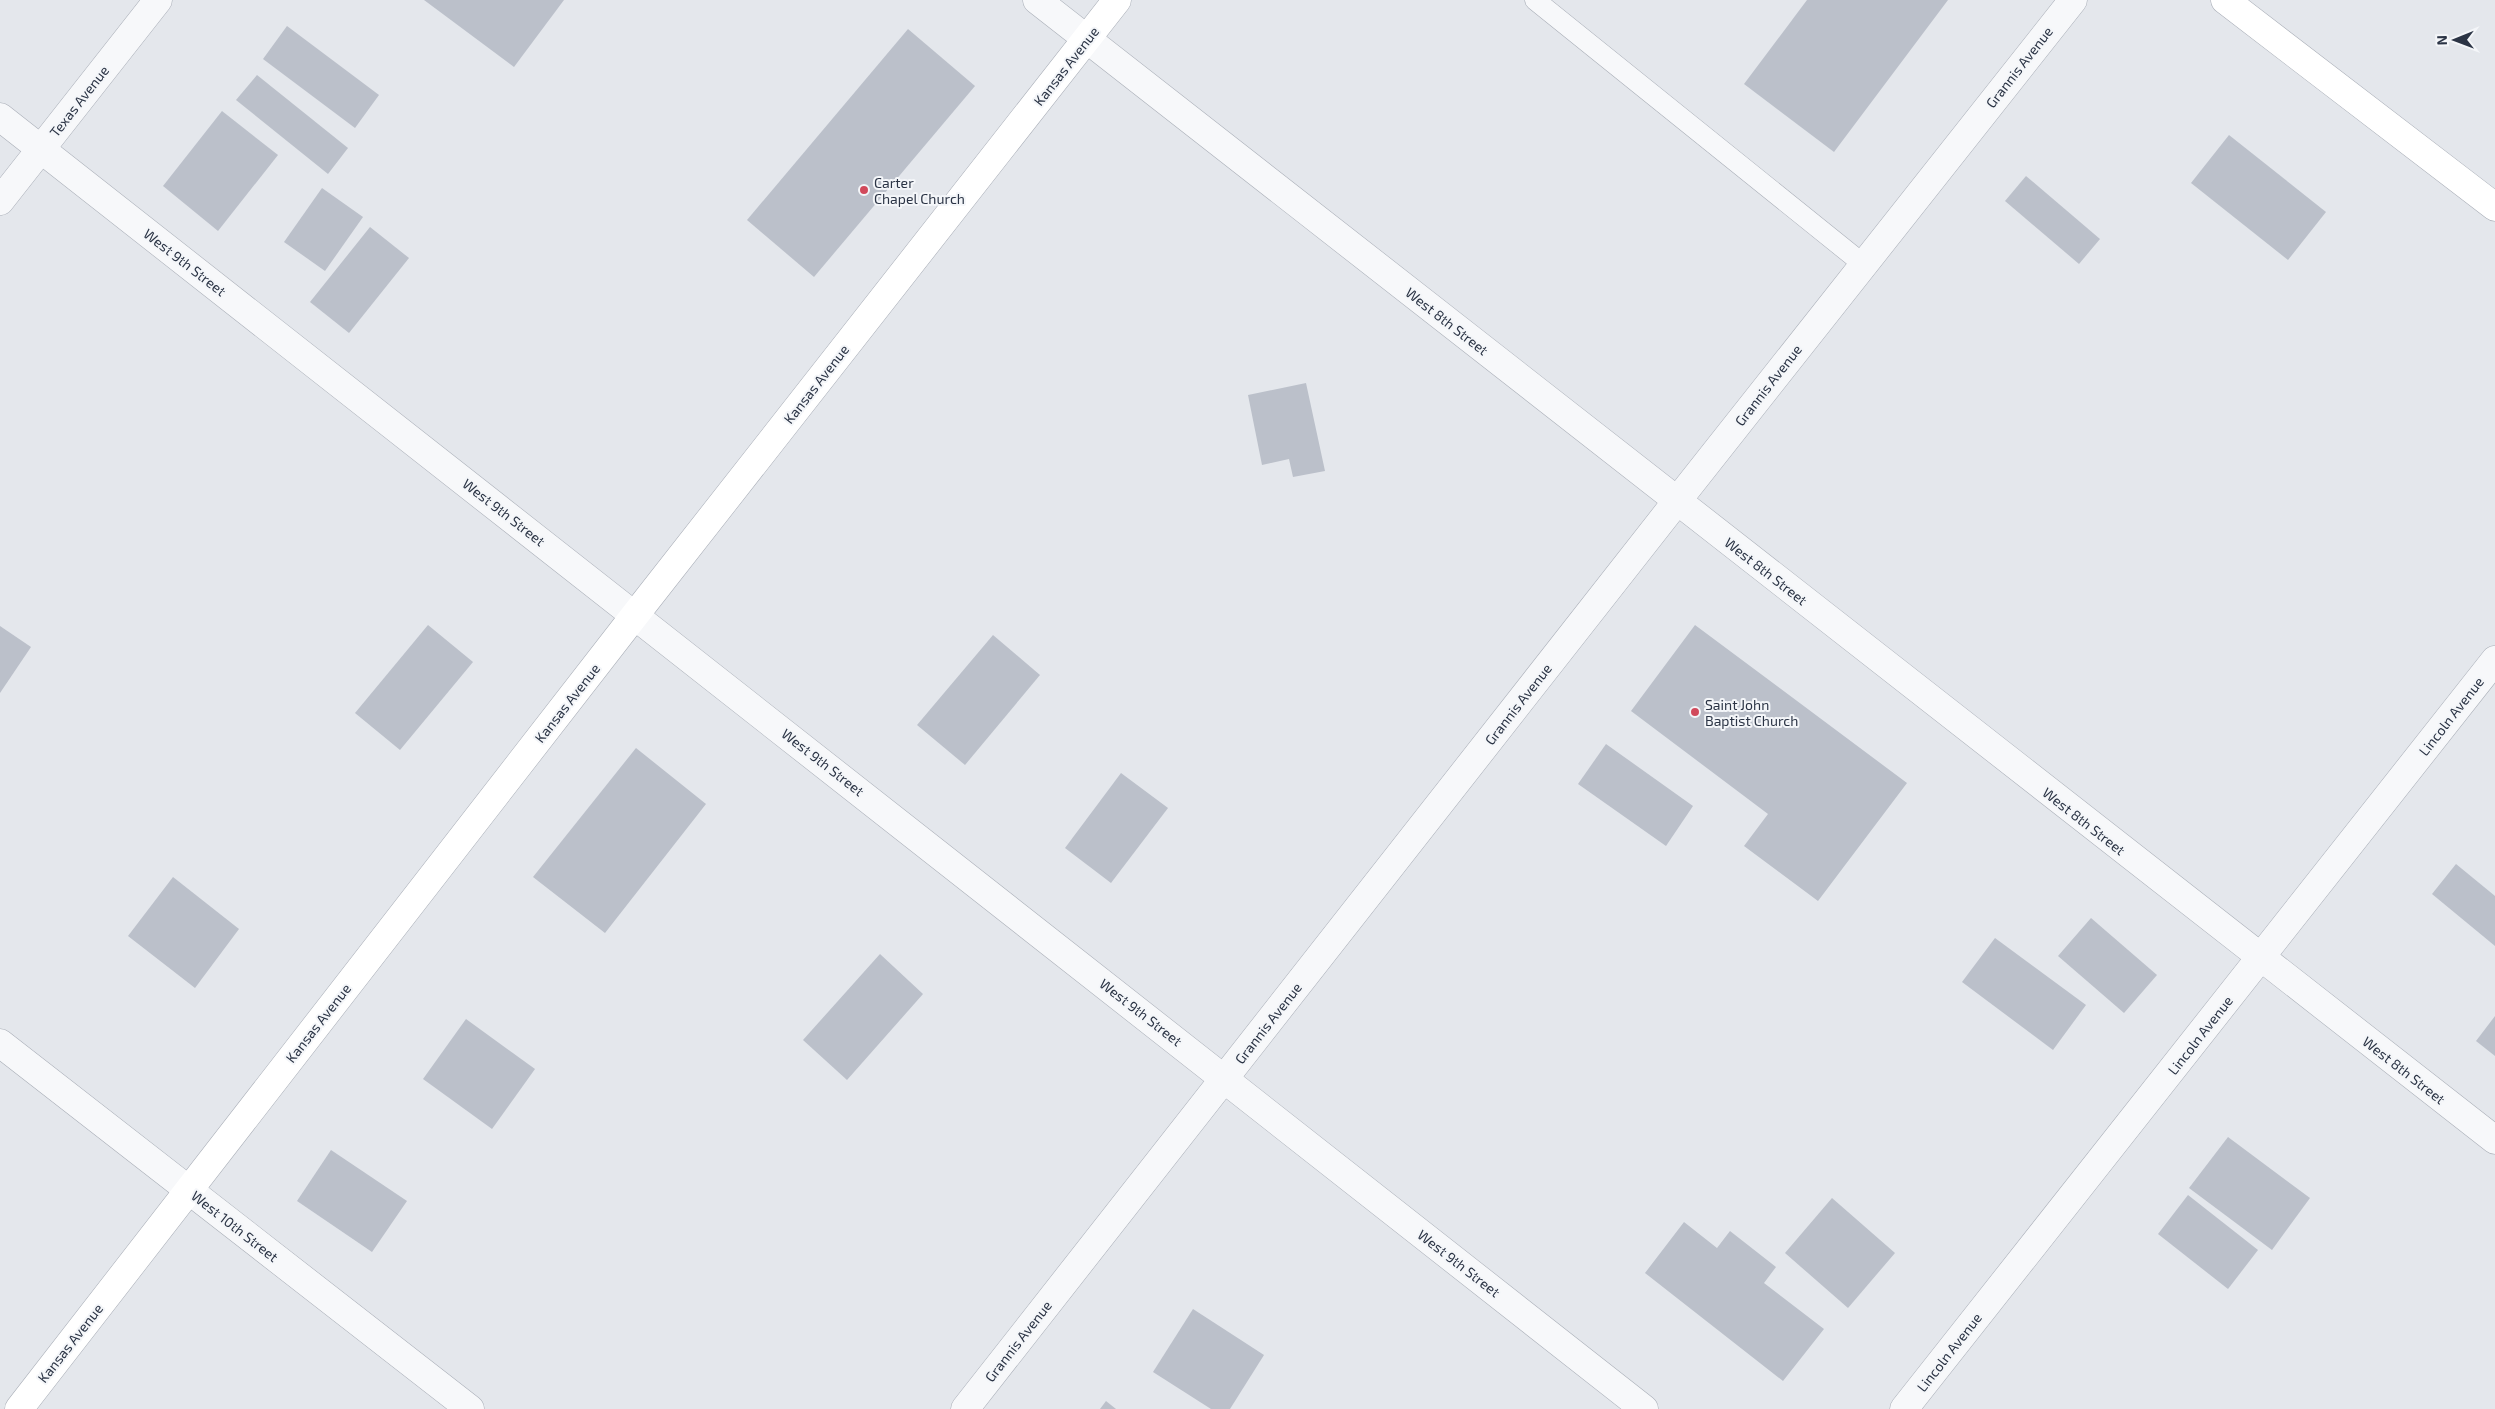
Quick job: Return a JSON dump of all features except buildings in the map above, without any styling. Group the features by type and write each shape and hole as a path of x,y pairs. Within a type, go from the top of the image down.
{"street":[{"name":"Texas Avenue","path":"0,201 158,0"},
{"name":"West 8th Street","path":"1038,0 2261,959 2495,1140"},
{"name":"Kansas Avenue","path":"19,1409 635,615 1117,0"},
{"name":"Grannis Avenue","path":"965,1409 1677,501 2073,0"},
{"path":"2225,0 2495,207"},
{"name":"West 9th Street","path":"0,117 1644,1409"},
{"name":"Lincoln Avenue","path":"1904,1409 2261,959 2495,660"},
{"name":"West 10th Street","path":"0,1043 470,1409"}],"lane":[{"path":"1535,0 1864,264"}],"place":[{"name":"Carter Chapel Church","path":"864,190"},
{"name":"Saint John Baptist Church","path":"1695,712"}]}
